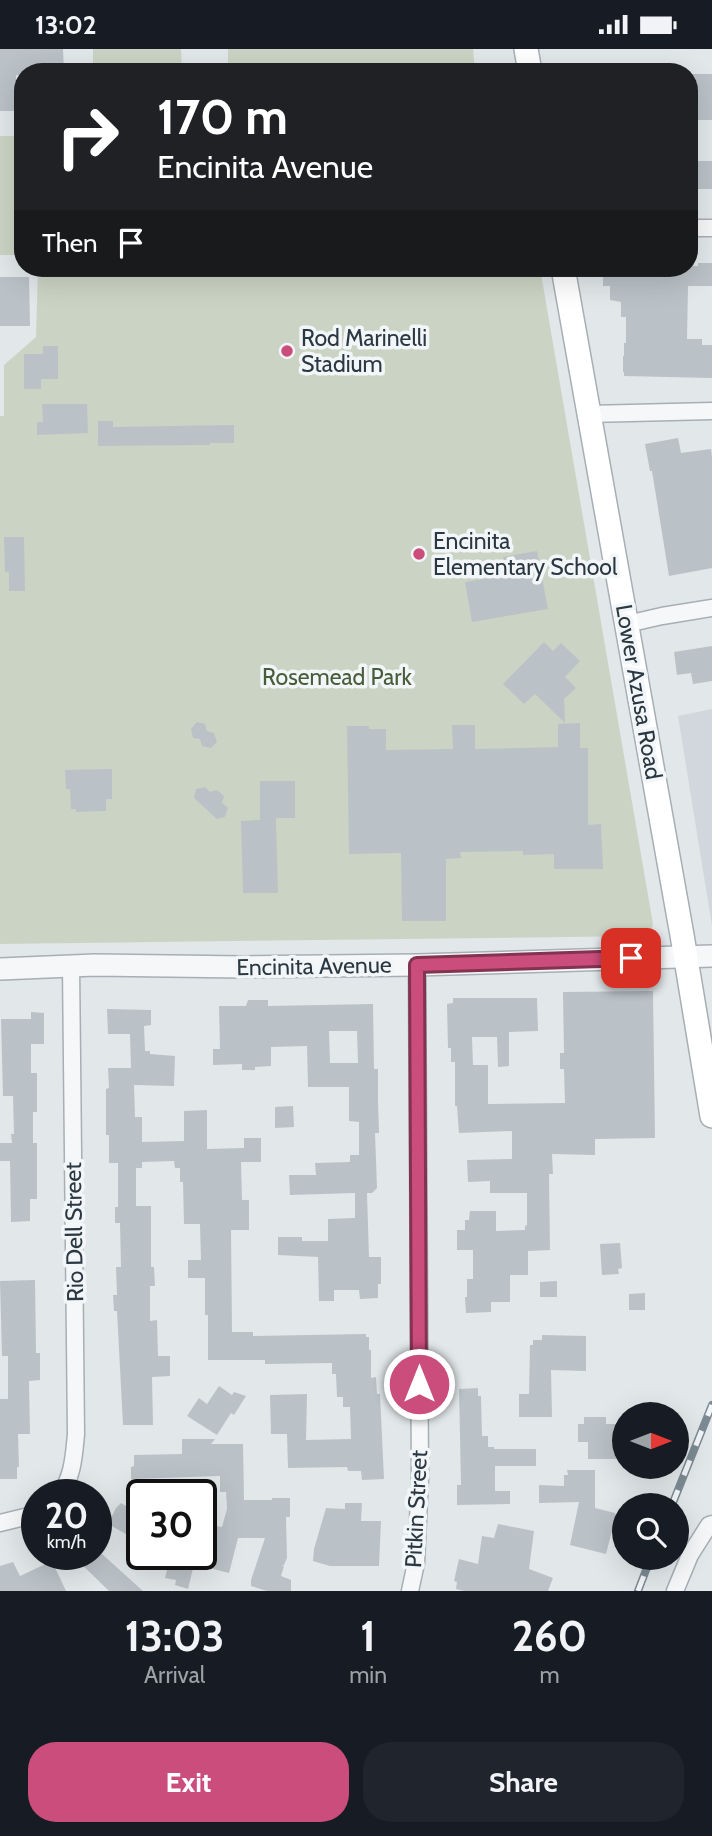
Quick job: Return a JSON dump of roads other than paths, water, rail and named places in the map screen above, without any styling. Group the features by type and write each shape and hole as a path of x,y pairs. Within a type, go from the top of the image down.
{"main road":[{"name":"Lower Azusa Road","path":"565,277 712,1116"}],"street":[{"path":"589,414 712,411"},
{"path":"627,624 712,608"},
{"name":"Encinita Avenue","path":"0,969 71,966 417,965 712,956"},
{"name":"Pitkin Street","path":"410,1591 416,1563 420,1477 417,965"},
{"name":"Rio Dell Street","path":"68,1479 73,1466 76,1434 71,966"},
{"path":"0,1523 21,1519"},
{"path":"675,1591 690,1555 712,1524"}],"railway":[{"path":"677,1493 712,1405"},
{"path":"638,1591 646,1570"}],"place":[{"name":"Rod Marinelli Stadium","path":"287,351"},
{"name":"Encinita Elementary School","path":"419,554"}],"park label":[{"name":"Rosemead Park","path":"337,677"}]}
